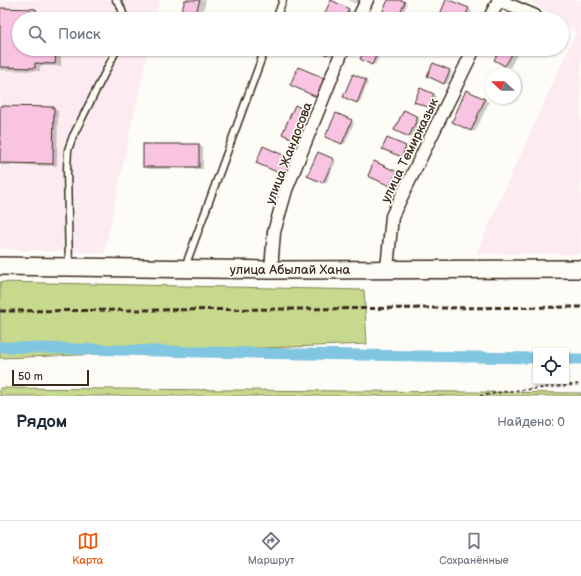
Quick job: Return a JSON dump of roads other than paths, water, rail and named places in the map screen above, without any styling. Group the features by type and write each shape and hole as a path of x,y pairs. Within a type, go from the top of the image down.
{"main road":[{"name":"улица Абылай Хана","path":"0,266 271,270 581,269"}],"street":[{"path":"361,12 367,0"},
{"path":"492,12 498,0 526,12"},
{"name":"улица Жандосова","path":"271,270 274,232 286,190 340,56"},
{"name":"улица Темирказык","path":"387,269 392,216 471,56"}],"lane":[{"path":"116,0 123,12"},
{"path":"279,12 283,0"},
{"path":"69,266 68,150 73,136 113,56"},
{"path":"185,268 262,56"}],"waterway":[{"path":"0,347 533,358"},
{"path":"569,359 581,359"}],"railway":[{"path":"0,311 581,307"}]}
